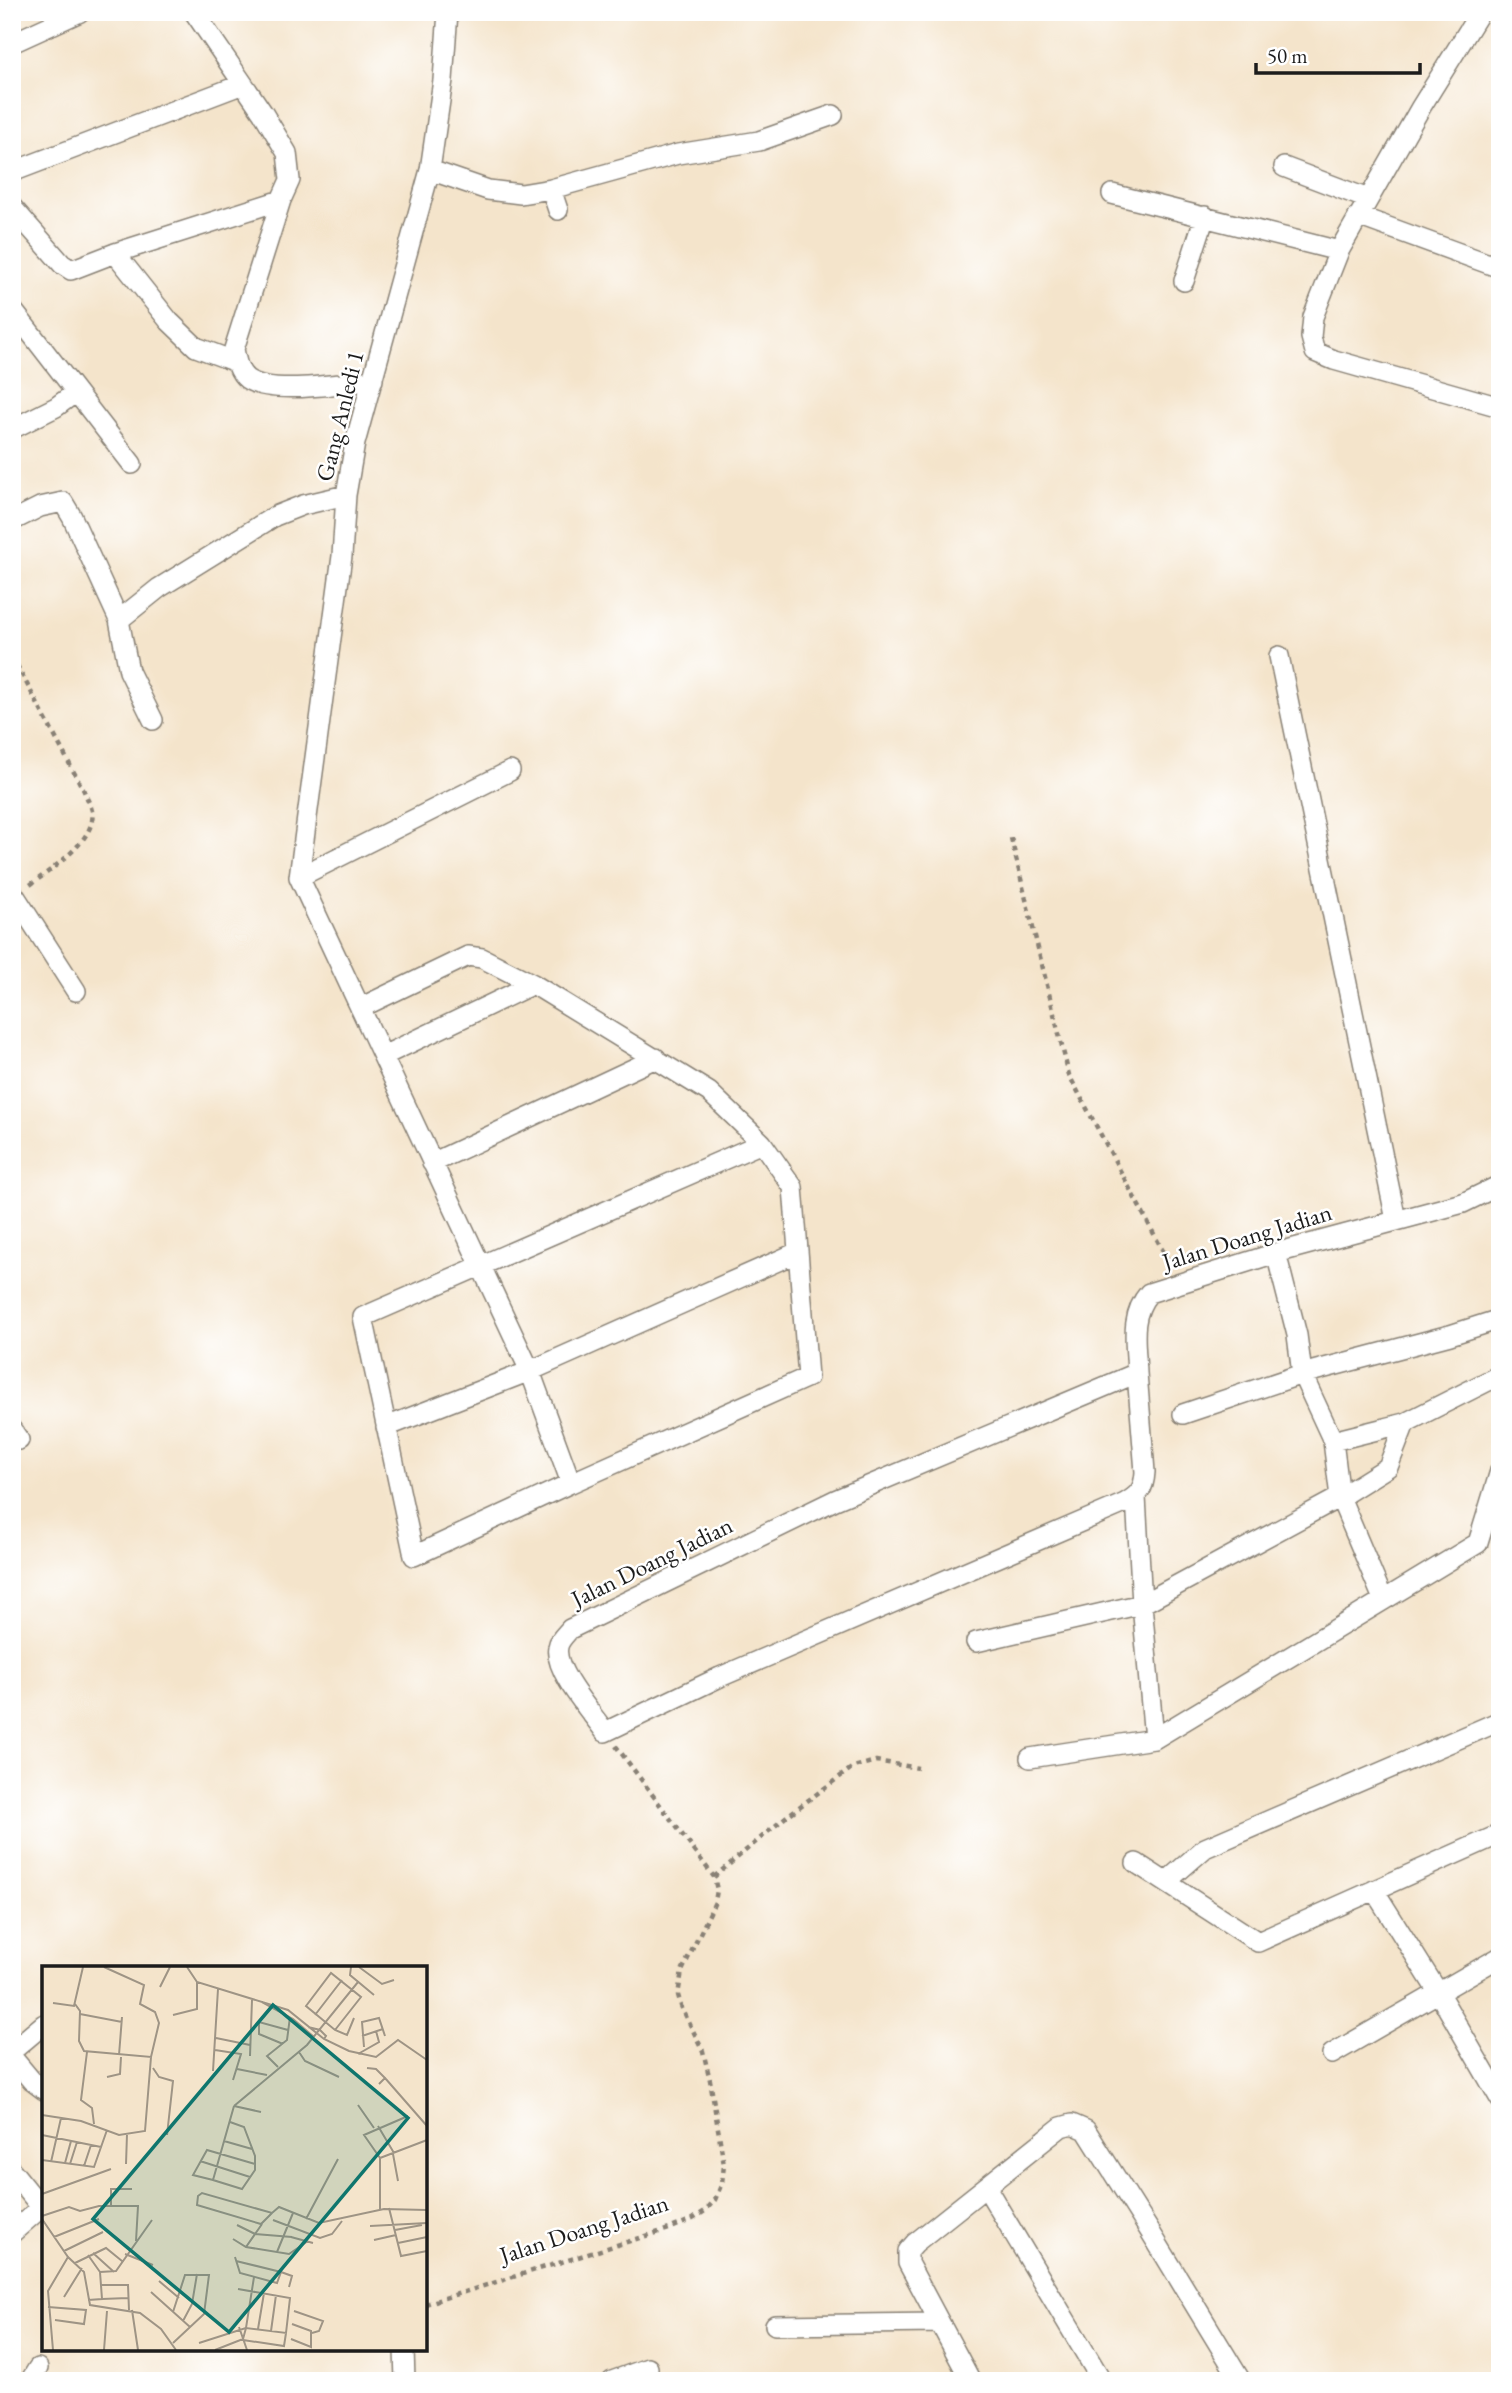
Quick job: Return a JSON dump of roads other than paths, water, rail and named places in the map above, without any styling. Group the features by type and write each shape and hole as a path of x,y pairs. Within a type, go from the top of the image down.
{"street":[{"path":"12,43 80,12"},
{"path":"194,12 264,113 287,153 290,180 281,200 234,349 236,362 248,380 264,386 290,388 373,380"},
{"name":"Gang Anledi 1","path":"299,877 342,556 346,495 355,443 430,170 443,80 448,12"},
{"path":"1480,12 1421,107 1339,250 1313,317 1311,337 1315,352 1334,360 1500,407"},
{"path":"12,172 243,84"},
{"path":"430,170 488,190 521,194 551,189 678,154 759,141 833,114"},
{"path":"1284,167 1363,208 1500,268"},
{"path":"551,189 558,210"},
{"path":"1112,194 1339,250"},
{"path":"12,207 62,264 71,270 115,253 281,200"},
{"path":"1184,281 1205,216"},
{"path":"115,253 169,321 196,347 236,362"},
{"path":"12,309 132,464"},
{"path":"12,429 57,407 76,392"},
{"path":"119,620 159,588 275,516 303,505 346,495"},
{"path":"12,521 40,507 63,502 119,620 130,671 153,720"},
{"path":"1279,656 1396,1220"},
{"path":"510,771 299,877 530,1371 571,1483"},
{"path":"15,897 76,991"},
{"path":"360,1007 468,956 482,958 533,984 709,1092 762,1143 793,1187 808,1377 414,1556 363,1317 762,1143"},
{"path":"383,1056 533,984"},
{"path":"432,1163 656,1058"},
{"name":"Jalan Doang Jadian","path":"1136,1497 720,1677 605,1732 560,1668 558,1647 562,1637 570,1629 835,1500 1138,1373 1135,1323 1137,1310 1149,1293 1276,1253 1463,1203 1500,1185"},
{"path":"386,1427 530,1371 798,1252"},
{"path":"1276,1253 1297,1335 1302,1374 1334,1441 1340,1497 1383,1599"},
{"path":"1183,1414 1302,1374 1500,1319"},
{"path":"1138,1373 1145,1472 1144,1486 1136,1497 1154,1739"},
{"path":"1334,1441 1405,1423 1500,1376"},
{"path":"976,1642 1142,1604 1340,1497 1388,1467 1405,1423"},
{"path":"1030,1758 1154,1739 1478,1543 1500,1471"},
{"path":"1166,1882 1205,1848 1500,1721"},
{"path":"1136,1863 1258,1942 1500,1833"},
{"path":"1374,1890 1438,1992 1500,2099"},
{"path":"1332,2054 1500,1957"},
{"path":"12,2051 42,2026"},
{"path":"12,2057 42,2088"},
{"path":"971,2381 908,2263 908,2251 1061,2127 1072,2124 1086,2130 1241,2381"},
{"path":"12,2171 42,2206 12,2233"},
{"path":"986,2187 1102,2381"},
{"path":"775,2325 939,2323"},
{"path":"404,2351 405,2381"},
{"path":"612,2381 648,2368"}]}
